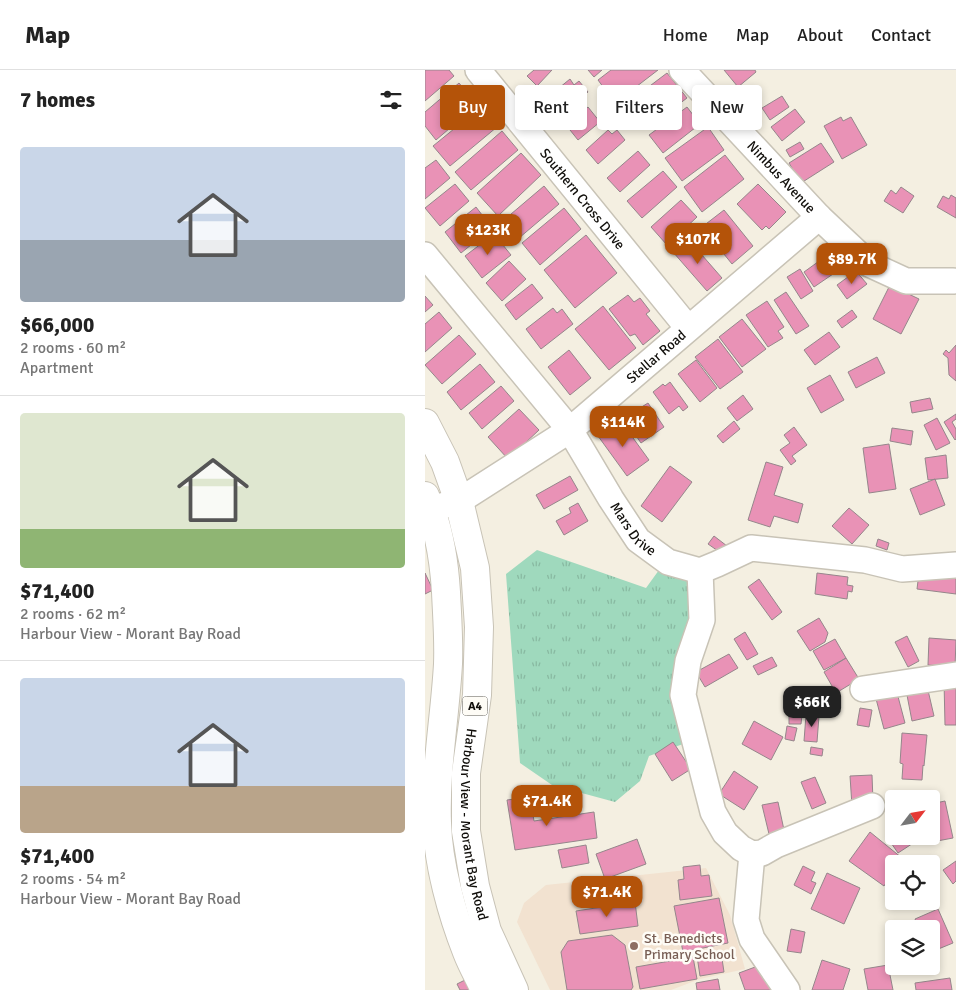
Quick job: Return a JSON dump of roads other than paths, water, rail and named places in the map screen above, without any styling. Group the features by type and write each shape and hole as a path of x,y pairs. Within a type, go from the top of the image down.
{"highway":[{"name":"Harbour View - Morant Bay Road","path":"425,423 445,462 459,501 475,568 479,627 477,695 466,773 466,831 475,886 487,931 514,990"},
{"name":"Harbour View - Morant Bay Road","path":"428,502 438,533 444,567 447,617 448,662 437,778 437,825 441,862 452,910 467,953 485,990"}],"street":[{"name":"Southern Cross Drive","path":"478,70 688,328"},
{"name":"Nimbus Avenue","path":"682,70 819,217 869,264 906,281 953,281"},
{"name":"Stellar Road","path":"428,502 459,501 570,430 819,217"},
{"name":"Mars Drive","path":"425,255 570,430 638,540 668,562 700,571"},
{"path":"872,806 776,844 762,853 752,854 741,848 725,833 713,812 683,695 688,661 702,620 700,571 751,548 865,560 902,569 956,565"},
{"path":"863,689 956,675"},
{"path":"752,854 746,920 752,939 787,990"}],"place":[{"name":"St. Benedicts Primary School","path":"634,946"}]}
